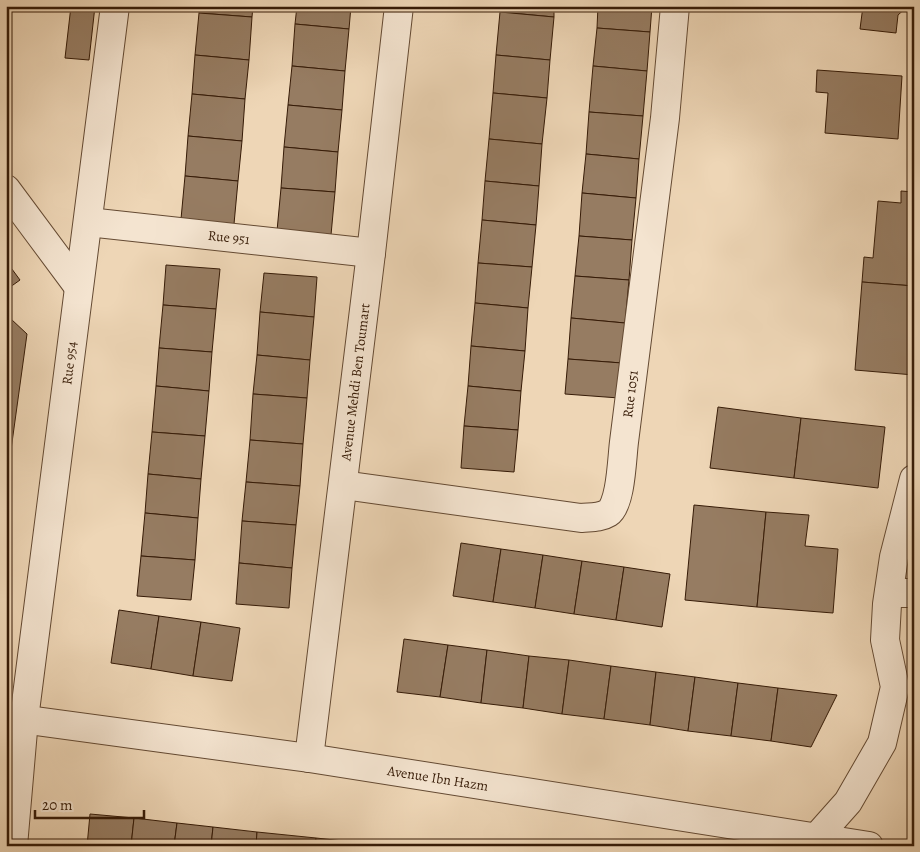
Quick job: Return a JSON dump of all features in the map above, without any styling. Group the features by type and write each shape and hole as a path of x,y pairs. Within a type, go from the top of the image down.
{"street":[{"name":"Rue 954","path":"13,846 15,718 88,222 115,6"},
{"name":"Avenue Mehdi Ben Toumart","path":"309,758 399,6"},
{"name":"Rue 1051","path":"343,485 581,518 596,517 608,513 613,507 617,496 661,147 675,6"},
{"path":"6,189 78,286"},
{"name":"Rue 951","path":"88,222 371,252"},
{"path":"814,842 848,802 882,743 895,687 885,640 901,593 894,557 914,479"},
{"name":"Avenue Ibn Hazm","path":"15,718 309,758 814,842 869,846"}],"building":[{"path":"71,6 95,6 89,60 65,58"},
{"path":"199,6 253,6 252,17 199,13"},
{"path":"297,6 351,6 349,29 295,24"},
{"path":"501,6 554,6 554,17 500,12"},
{"path":"598,6 652,6 650,32 597,28"},
{"path":"863,6 908,6 898,15 896,33 860,29"},
{"path":"500,12 554,17 550,60 496,55"},
{"path":"199,13 252,17 249,60 195,55"},
{"path":"295,24 349,29 345,71 292,66"},
{"path":"597,28 650,32 647,71 593,66"},
{"path":"195,55 249,60 245,99 192,94"},
{"path":"496,55 550,60 547,98 493,93"},
{"path":"292,66 345,71 342,110 288,105"},
{"path":"593,66 647,71 643,116 589,112"},
{"path":"817,70 902,76 898,139 825,133 828,93 816,92"},
{"path":"493,93 547,98 542,144 489,139"},
{"path":"192,94 245,99 242,141 188,136"},
{"path":"288,105 342,110 338,152 284,147"},
{"path":"589,112 643,116 639,159 586,154"},
{"path":"188,136 242,141 238,181 185,176"},
{"path":"489,139 542,144 539,186 485,181"},
{"path":"284,147 338,152 335,192 281,188"},
{"path":"586,154 639,159 636,198 582,193"},
{"path":"185,176 238,181 234,224 181,219"},
{"path":"485,181 539,186 536,225 482,220"},
{"path":"281,188 335,192 331,235 277,231"},
{"path":"901,191 914,192 914,286 862,282 864,257 873,258 878,201 901,203"},
{"path":"582,193 636,198 632,240 579,236"},
{"path":"482,220 536,225 532,267 478,263"},
{"path":"579,236 632,240 629,280 575,276"},
{"path":"6,261 20,280 6,290"},
{"path":"478,263 532,267 528,308 475,303"},
{"path":"166,265 220,269 216,309 163,305"},
{"path":"264,273 317,277 314,317 260,312"},
{"path":"575,276 629,280 625,323 571,318"},
{"path":"862,282 914,286 914,375 855,370"},
{"path":"475,303 528,308 525,351 471,346"},
{"path":"163,305 216,309 212,352 159,348"},
{"path":"260,312 314,317 310,360 257,355"},
{"path":"571,318 625,323 622,363 568,359"},
{"path":"11,319 27,334 6,486 6,324"},
{"path":"471,346 525,351 521,391 468,386"},
{"path":"159,348 212,352 209,391 156,386"},
{"path":"257,355 310,360 307,398 253,394"},
{"path":"568,359 622,363 619,398 565,394"},
{"path":"156,386 209,391 205,436 152,432"},
{"path":"468,386 521,391 518,430 464,426"},
{"path":"253,394 307,398 303,444 250,440"},
{"path":"718,407 801,418 794,478 710,468"},
{"path":"801,418 885,427 878,488 794,478"},
{"path":"464,426 518,430 514,472 461,468"},
{"path":"152,432 205,436 201,479 148,474"},
{"path":"250,440 303,444 300,486 246,482"},
{"path":"148,474 201,479 198,518 145,513"},
{"path":"246,482 300,486 296,525 242,521"},
{"path":"694,505 766,512 757,607 685,600"},
{"path":"766,512 809,515 805,546 838,549 833,613 757,607"},
{"path":"145,513 198,518 195,560 141,556"},
{"path":"242,521 296,525 292,568 239,563"},
{"path":"461,543 501,549 493,602 453,596"},
{"path":"501,549 543,555 535,608 493,602"},
{"path":"543,555 582,561 574,614 535,608"},
{"path":"141,556 195,560 191,600 137,596"},
{"path":"582,561 624,567 616,620 574,614"},
{"path":"239,563 292,568 289,608 236,604"},
{"path":"624,567 670,574 662,627 616,620"},
{"path":"119,610 159,616 151,669 111,663"},
{"path":"159,616 201,622 193,676 151,669"},
{"path":"201,622 240,628 232,681 193,676"},
{"path":"404,639 448,645 440,697 397,692"},
{"path":"448,645 487,650 481,703 440,697"},
{"path":"487,650 529,656 523,708 481,703"},
{"path":"529,656 569,660 562,714 523,708"},
{"path":"569,660 611,666 604,719 562,714"},
{"path":"611,666 656,672 650,725 604,719"},
{"path":"656,672 695,677 688,731 650,725"},
{"path":"695,677 738,683 731,736 688,731"},
{"path":"738,683 778,688 771,741 731,736"},
{"path":"778,688 837,695 811,747 771,741"},
{"path":"90,814 134,818 131,846 87,846"},
{"path":"134,818 177,823 174,846 131,846"},
{"path":"177,823 213,827 211,846 174,846"},
{"path":"213,827 257,832 256,846 211,846"},
{"path":"257,832 316,838 315,846 256,846"},
{"path":"316,838 371,844 371,846 315,846"}]}
